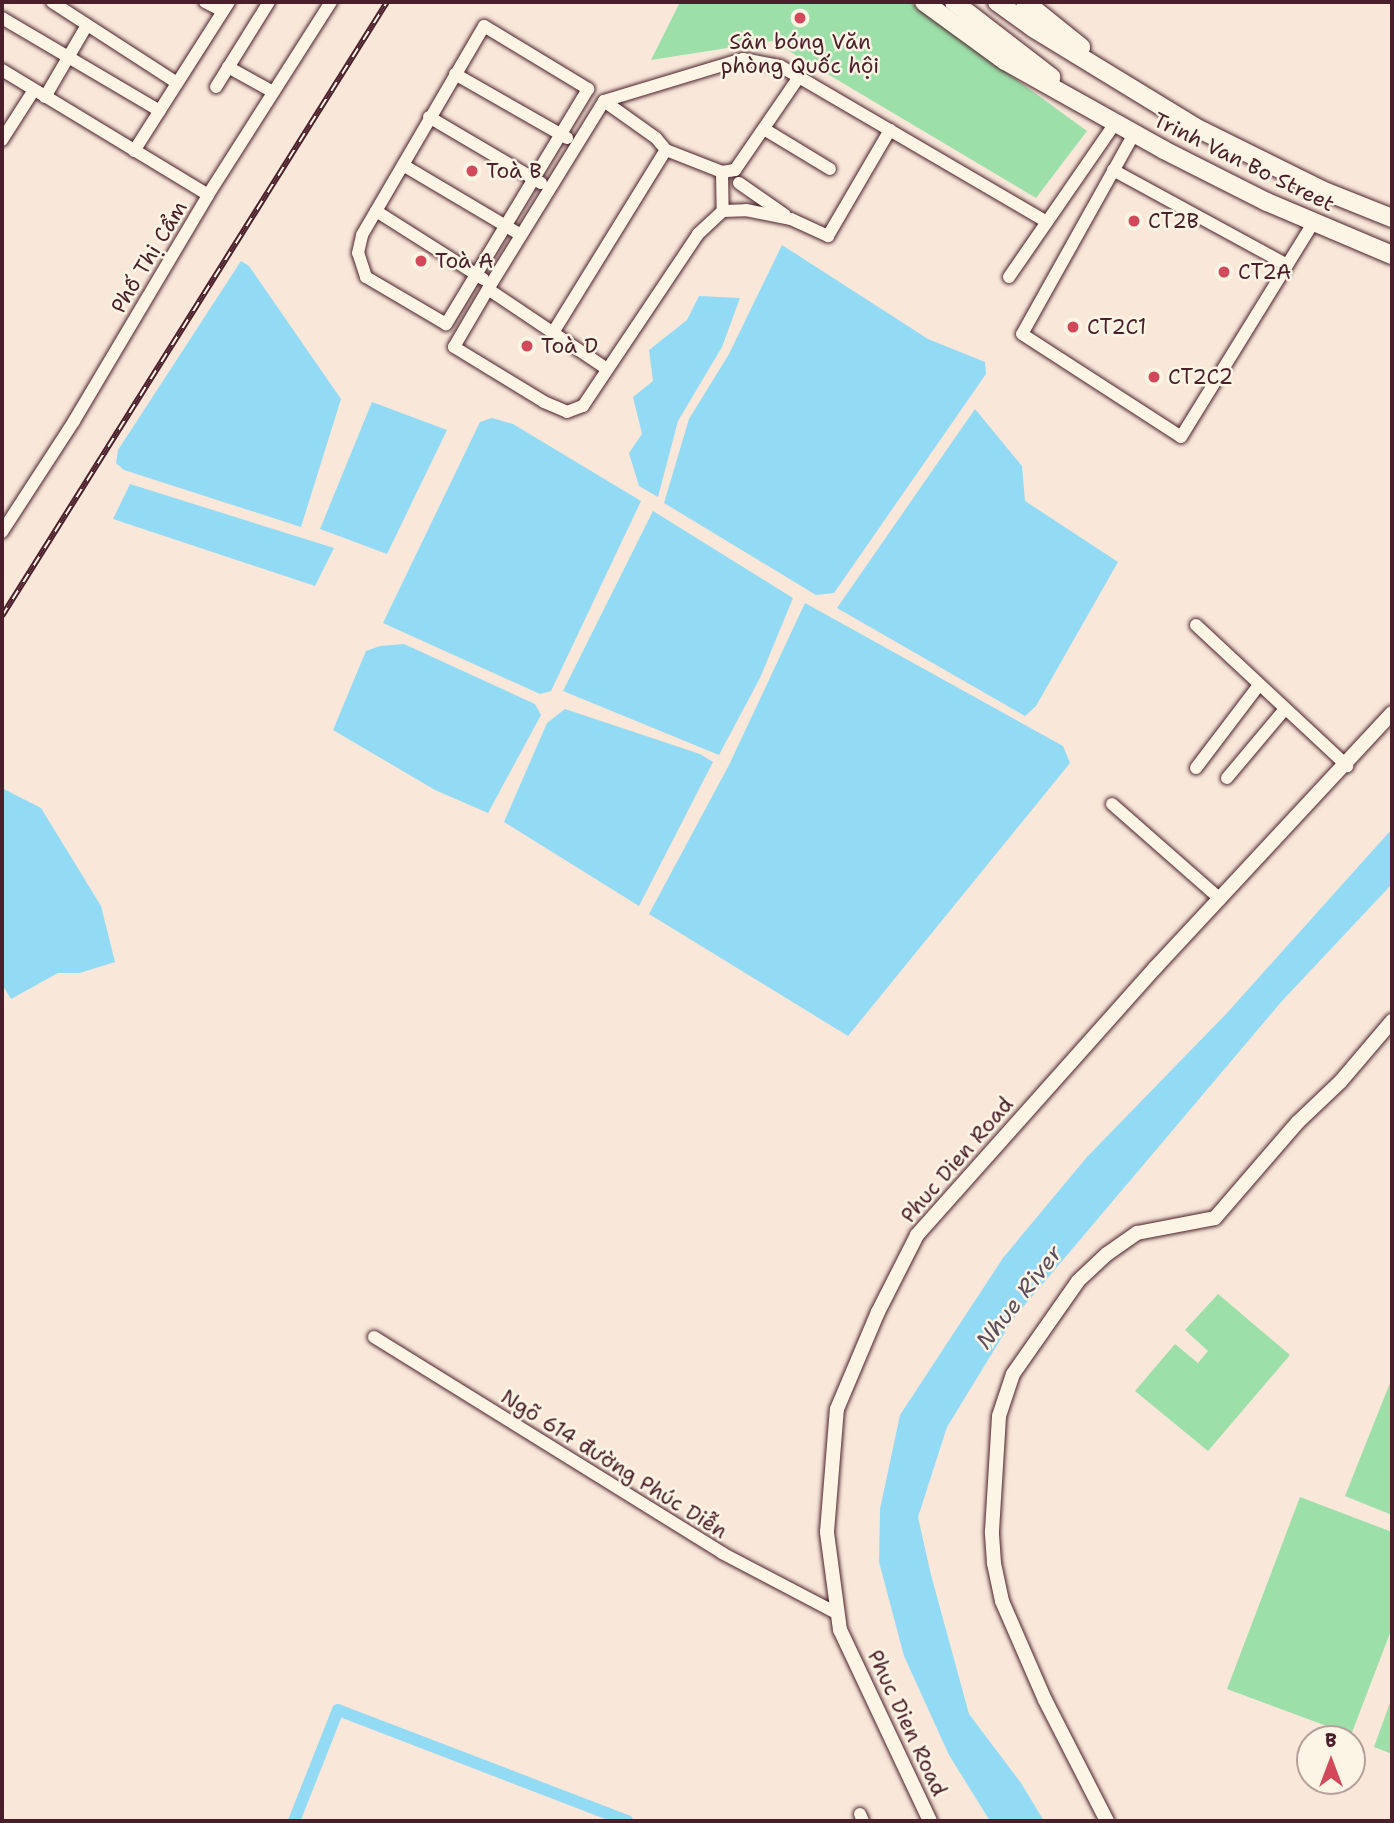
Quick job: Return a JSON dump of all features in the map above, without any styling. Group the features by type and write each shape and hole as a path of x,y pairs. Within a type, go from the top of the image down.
{"main road":[{"name":"Trinh Van Bo Street","path":"924,2 1006,61 1187,162 1313,223 1392,255"},
{"name":"Trinh Van Bo Street","path":"954,2 1016,48 1080,101"},
{"name":"Trinh Van Bo Street","path":"997,2 1033,28 1123,84 1263,162 1392,218"},
{"name":"Trinh Van Bo Street","path":"1025,2 1123,84"}],"street":[{"path":"52,2 177,83"},
{"path":"134,151 226,6 205,2"},
{"path":"216,87 269,2"},
{"name":"Phố Thị Cẩm","path":"2,532 81,410 208,195 331,2"},
{"path":"2,18 160,111"},
{"path":"46,97 87,25"},
{"path":"484,26 588,89 446,324 366,277 358,253 362,235 455,74 484,26"},
{"path":"799,78 732,175 723,211 698,234 583,407 567,412 544,402 454,347 604,101 743,59 780,66 1047,222"},
{"path":"228,67 273,92"},
{"path":"2,70 208,195"},
{"path":"455,74 577,145"},
{"path":"2,140 34,90"},
{"path":"604,101 656,138 666,150 732,175 791,219 828,236 890,130"},
{"path":"429,117 550,188"},
{"path":"1009,277 1116,122"},
{"path":"764,129 830,169"},
{"path":"1135,132 1022,334 1181,437 1313,223"},
{"path":"554,331 666,150"},
{"path":"402,165 521,235"},
{"path":"1113,170 1287,265"},
{"path":"732,175 746,210"},
{"path":"723,211 746,210 791,219"},
{"path":"376,211 476,274 607,369"},
{"path":"1196,625 1347,766"},
{"path":"1196,768 1259,685"},
{"path":"1227,778 1284,710"},
{"name":"Phuc Dien Road","path":"930,1821 840,1630 827,1532 837,1409 878,1312 916,1236 1220,899 1347,766 1392,713"},
{"path":"1112,804 1220,899"},
{"path":"1107,1821 1045,1700 1002,1601 992,1531 995,1462 999,1416 1013,1374 1078,1281 1107,1254 1137,1233 1215,1218 1298,1122 1340,1081 1392,1021"},
{"name":"Ngõ 614 đường Phúc Diễn","path":"374,1337 722,1553 838,1615"}],"green space":[{"path":"680,2 910,2 1087,131 1036,198 772,41 651,60"},
{"path":"1218,1294 1290,1355 1208,1451 1135,1391 1175,1344 1198,1363 1208,1351 1185,1330"},
{"path":"1392,1378 1392,1515 1345,1496"},
{"path":"1300,1497 1392,1532 1392,1628 1355,1725 1324,1725 1227,1689"},
{"path":"1392,1697 1392,1754 1374,1747"}],"water":[{"path":"782,245 928,339 985,362 986,374 834,593 816,595 664,503 689,419 729,354"},
{"path":"241,261 249,266 341,399 301,527 124,470 116,463 118,450"},
{"path":"699,296 740,298 722,347 678,421 658,497 639,486 629,453 642,434 633,397 653,381 649,350 687,320"},
{"path":"372,402 447,430 387,554 320,529"},
{"path":"975,409 1022,466 1025,501 1118,562 1036,706 1025,716 837,608"},
{"path":"492,418 513,424 641,501 551,691 540,694 383,623 480,422"},
{"path":"130,484 334,548 315,586 113,519"},
{"path":"653,511 793,598 760,678 719,755 563,691"},
{"path":"805,603 1063,746 1070,763 848,1036 649,914 729,765"},
{"path":"404,644 535,704 541,715 488,813 435,790 333,730 366,651 380,646"},
{"path":"565,709 700,754 713,762 639,906 504,822 547,723"},
{"path":"2,788 41,808 101,906 115,962 80,973 58,973 11,999 2,984"},
{"name":"Nhue River","path":"1392,829 1392,884 1282,1001 1013,1319 947,1427 918,1517 931,1575 969,1714 1021,1783 1044,1821 990,1821 949,1755 904,1656 879,1562 880,1509 900,1415 1003,1258 1087,1157 1227,1013"}],"waterway":[{"path":"294,1821 338,1710 627,1821"}],"railway":[{"path":"2,616 387,2"}],"place":[{"name":"Sân bóng Văn phòng Quốc hội","path":"800,18"},
{"name":"Toà B","path":"472,171"},
{"name":"CT2B","path":"1134,221"},
{"name":"Toà A","path":"421,261"},
{"name":"CT2A","path":"1224,272"},
{"name":"CT2C1","path":"1073,327"},
{"name":"Toà D","path":"527,346"},
{"name":"CT2C2","path":"1154,377"}]}
